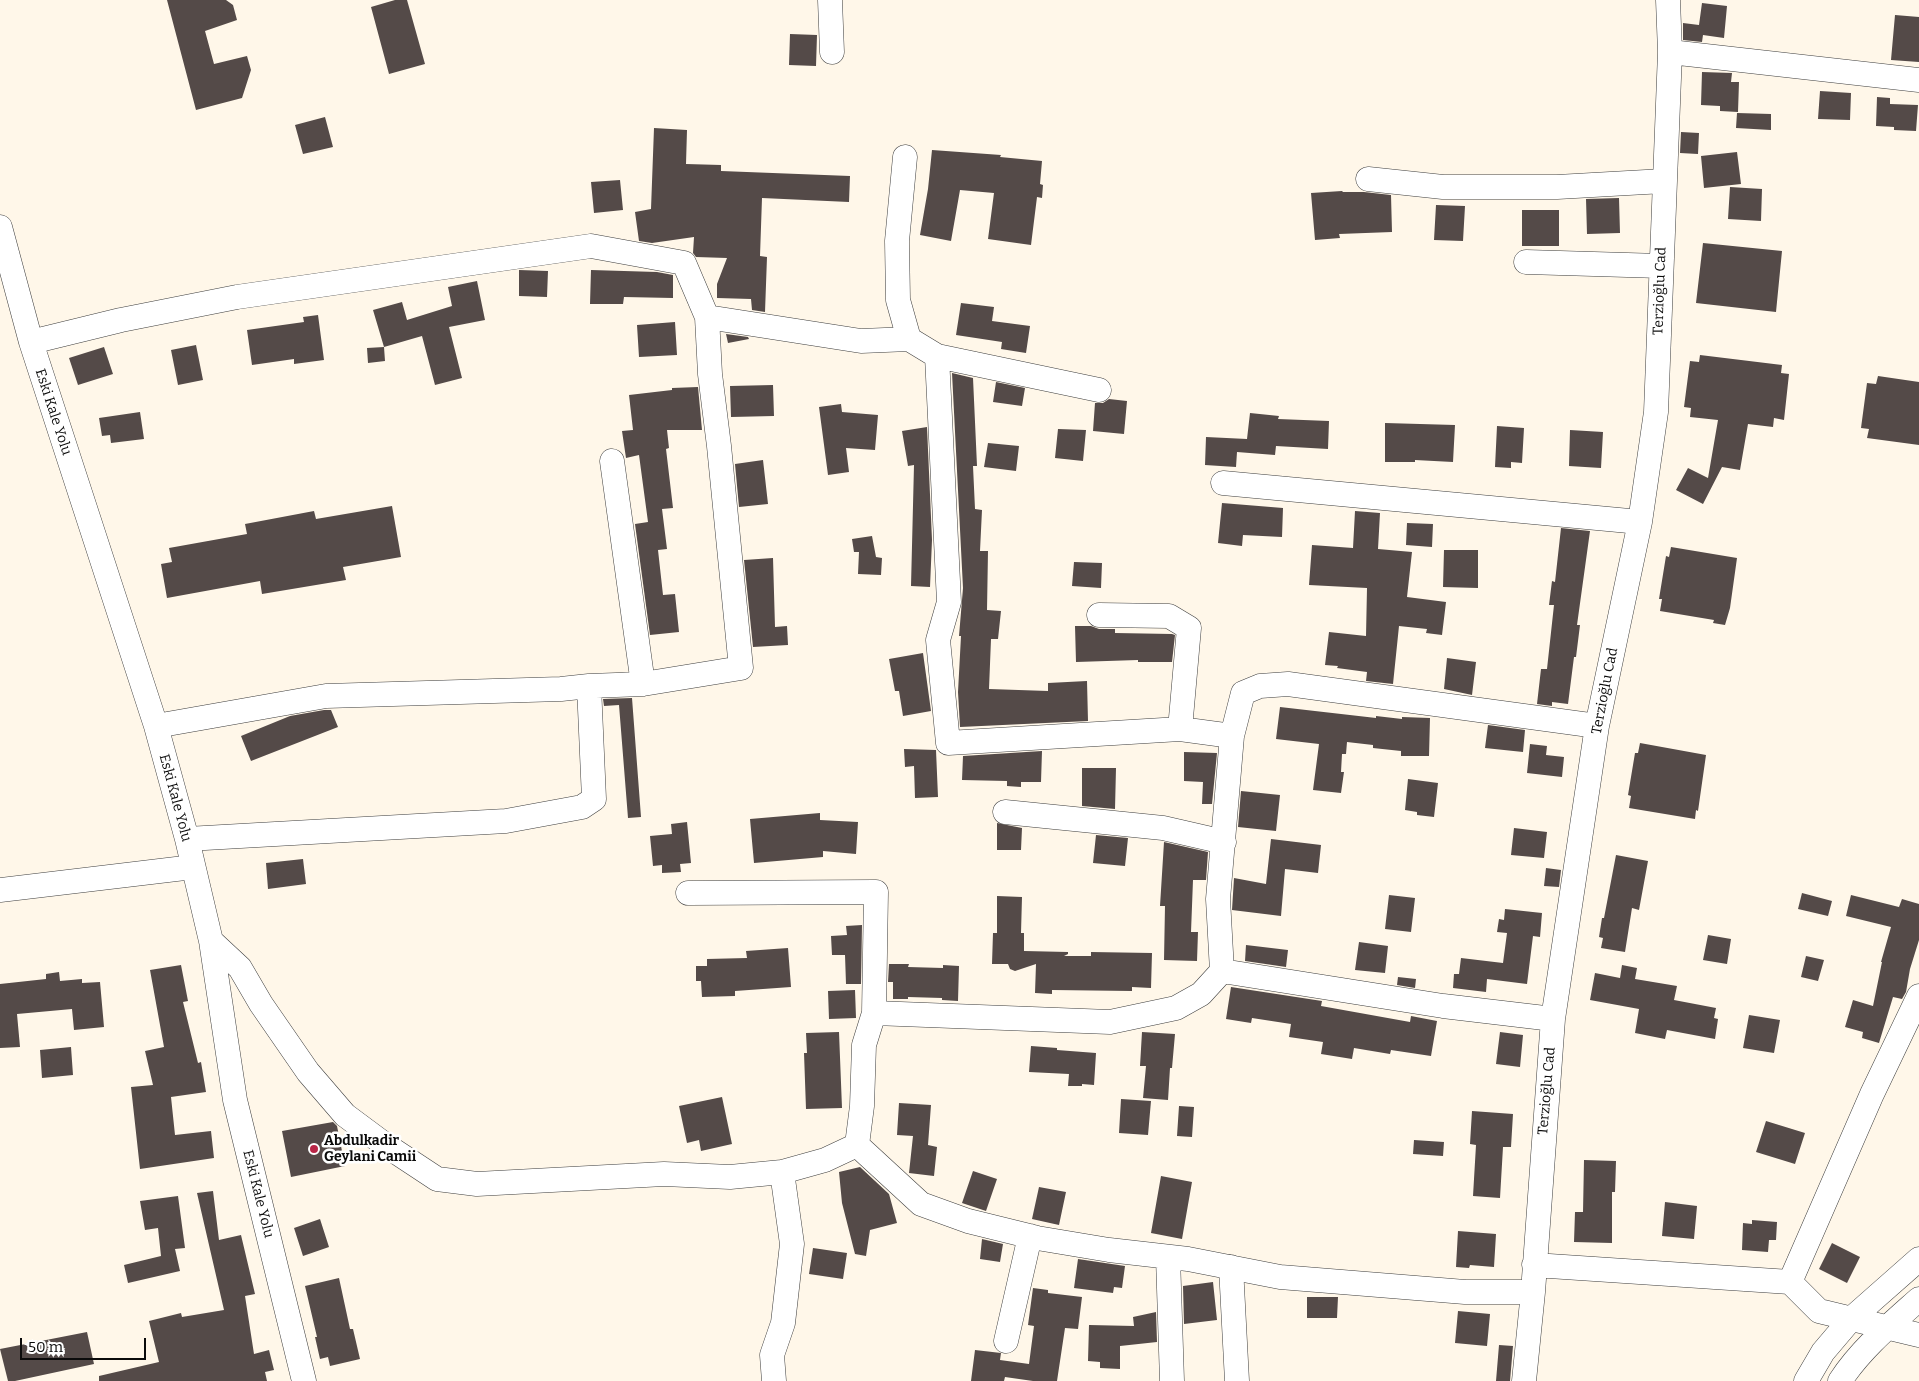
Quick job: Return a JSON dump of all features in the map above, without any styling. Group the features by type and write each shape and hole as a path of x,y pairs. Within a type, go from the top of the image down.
{"street":[{"path":"830,0 832,52"},
{"name":"Terzioğlu Cad","path":"1524,1381 1533,1292 1553,1019 1597,726 1640,522 1656,412 1670,52 1668,0"},
{"path":"1670,52 1919,80"},
{"path":"905,156 897,240 898,300 909,339"},
{"path":"1368,179 1452,187 1557,187 1664,181"},
{"name":"Eski Kale Yolu","path":"0,227 31,342 156,726 187,839 211,941 235,1100 304,1381"},
{"path":"31,342 121,320 237,297 591,246 684,263 707,317 710,374 719,446 740,668 643,684 561,689 326,696 156,726"},
{"path":"1526,262 1661,266"},
{"path":"707,317 861,341 909,339 937,356 1099,390"},
{"path":"937,356 949,602 938,640 948,743 1180,729 1232,736"},
{"path":"612,461 643,684"},
{"path":"1223,484 1640,522"},
{"path":"1099,615 1170,616 1189,628 1180,729"},
{"path":"874,1013 1110,1022 1176,1008 1201,994 1222,971 1218,899 1232,736 1243,693 1260,686 1288,684 1597,726"},
{"path":"187,839 506,821 582,807 594,799 589,686"},
{"path":"1004,812 1163,828 1224,842"},
{"path":"0,890 193,867"},
{"path":"688,893 876,892 874,1013 864,1045 862,1106 857,1145"},
{"path":"211,941 240,968 261,1004 308,1072 345,1115 384,1144 437,1179 476,1184 664,1174 730,1177 782,1172 825,1160 857,1145"},
{"path":"1222,971 1442,1006 1553,1019"},
{"path":"1790,1282 1872,1094 1919,996"},
{"path":"857,1145 921,1204 968,1221 1030,1236 1109,1250 1168,1257 1280,1277 1465,1292 1533,1292"},
{"path":"774,1381 772,1355 783,1323 792,1244 782,1172"},
{"path":"1006,1341 1030,1236"},
{"path":"1168,1257 1172,1381"},
{"path":"1806,1381 1824,1352 1851,1319 1919,1259"},
{"path":"1534,1265 1790,1282 1818,1310 1919,1335"},
{"path":"1231,1268 1237,1381"},
{"path":"1840,1381 1848,1368 1919,1298"}],"building":[{"path":"167,0 226,0 233,5 237,20 205,31 214,64 247,56 251,70 242,98 196,110"},
{"path":"395,0 407,0 425,64 389,74 371,7"},
{"path":"1702,3 1727,6 1724,38 1703,35 1702,42 1683,40 1683,23 1699,25"},
{"path":"1895,15 1919,17 1919,62 1891,60"},
{"path":"790,34 817,35 816,66 789,65"},
{"path":"1702,72 1732,73 1731,82 1739,82 1738,112 1720,111 1720,106 1701,105"},
{"path":"1820,91 1851,93 1850,120 1818,119"},
{"path":"1877,97 1890,98 1890,104 1918,105 1916,131 1894,130 1894,127 1876,126"},
{"path":"1737,113 1771,114 1771,130 1736,128"},
{"path":"325,117 333,147 303,154 295,125"},
{"path":"654,128 687,130 686,164 721,165 721,171 850,176 849,202 762,198 760,256 767,257 765,312 752,310 751,299 717,298 717,284 727,258 696,257 693,253 694,237 652,243 639,241 635,212 651,209"},
{"path":"1681,132 1699,133 1698,154 1680,153"},
{"path":"932,150 1001,155 1000,157 1042,161 1040,184 1043,185 1042,198 1037,197 1031,245 988,239 994,193 960,190 951,241 920,235"},
{"path":"1737,152 1741,184 1704,188 1701,156"},
{"path":"620,180 623,210 594,213 591,182"},
{"path":"1730,187 1762,189 1761,221 1728,219"},
{"path":"1342,191 1391,195 1392,232 1339,234 1340,238 1315,240 1311,193"},
{"path":"1619,198 1620,233 1587,234 1586,199"},
{"path":"1436,205 1465,206 1463,241 1434,240"},
{"path":"1522,210 1559,210 1559,246 1522,246"},
{"path":"1703,243 1782,251 1776,312 1696,303"},
{"path":"519,270 548,271 547,297 519,296"},
{"path":"591,270 657,272 673,275 673,298 624,297 623,304 590,304"},
{"path":"477,281 485,320 449,327 462,378 435,385 422,336 384,347 373,310 402,302 407,320 452,306 448,287"},
{"path":"961,303 994,307 992,321 1030,326 1026,353 1001,349 1002,342 956,335"},
{"path":"318,315 324,360 294,364 294,359 252,365 247,330 304,322 303,317"},
{"path":"675,322 677,355 639,357 637,325"},
{"path":"726,334 748,337 749,339 728,343"},
{"path":"196,345 203,380 178,385 171,350"},
{"path":"104,347 113,374 78,385 69,358"},
{"path":"384,347 385,361 368,363 367,348"},
{"path":"1700,355 1782,365 1781,373 1789,374 1784,420 1774,418 1773,427 1748,424 1740,470 1722,467 1703,504 1676,490 1688,468 1708,478 1718,420 1690,417 1691,408 1684,407 1690,361 1699,362"},
{"path":"952,373 973,378 977,466 973,466 975,509 982,510 980,551 988,551 987,610 1001,611 998,639 991,639 989,689 1048,691 1048,683 1087,681 1088,721 960,727 958,692 961,636 959,636 963,588"},
{"path":"1878,376 1919,382 1919,445 1867,438 1869,429 1861,428 1867,383 1876,384"},
{"path":"996,382 1025,388 1022,406 993,402"},
{"path":"773,385 774,416 731,417 730,386"},
{"path":"698,387 702,430 667,430 669,448 666,449 673,508 662,509 667,549 658,550 663,595 675,594 679,632 650,635 635,524 648,522 639,455 626,458 622,431 633,430 629,395 672,390 672,388"},
{"path":"1109,399 1127,401 1124,434 1093,431 1095,403 1103,403"},
{"path":"841,404 842,412 878,415 875,450 846,448 849,472 828,475 819,407"},
{"path":"140,412 144,439 111,443 110,435 102,436 99,418"},
{"path":"1250,413 1279,416 1278,419 1329,421 1328,449 1276,446 1275,455 1237,452 1236,467 1205,465 1206,437 1247,439"},
{"path":"1385,423 1455,425 1453,462 1415,460 1415,462 1385,462"},
{"path":"1497,426 1524,428 1522,463 1511,462 1511,468 1495,467"},
{"path":"927,427 932,540 930,587 911,586 914,465 908,466 902,431"},
{"path":"1058,429 1086,430 1083,461 1055,458"},
{"path":"1570,430 1603,432 1601,468 1569,466"},
{"path":"988,443 1019,446 1016,471 984,467"},
{"path":"763,460 768,504 739,507 735,464"},
{"path":"1222,503 1283,508 1282,537 1243,535 1242,546 1218,543"},
{"path":"392,506 401,557 343,567 346,580 262,594 260,581 167,598 161,564 172,562 169,548 247,534 245,524 314,511 316,519"},
{"path":"1355,511 1380,513 1378,549 1412,552 1407,597 1446,602 1442,635 1426,633 1427,629 1399,626 1393,684 1366,681 1367,672 1325,665 1329,632 1366,636 1367,588 1309,585 1312,545 1353,548"},
{"path":"1407,523 1433,524 1432,547 1406,545"},
{"path":"1561,528 1590,531 1577,625 1580,625 1576,657 1574,657 1568,704 1552,702 1552,706 1537,704 1541,669 1547,669 1554,605 1549,605 1552,581 1555,582"},
{"path":"872,536 876,557 882,558 881,575 858,574 859,552 854,552 852,539"},
{"path":"1671,547 1737,558 1730,608 1725,625 1713,623 1714,620 1660,611 1662,599 1659,599 1666,556 1669,557"},
{"path":"1444,550 1478,550 1478,588 1443,587"},
{"path":"773,558 775,627 787,626 788,645 753,647 744,560"},
{"path":"1074,562 1102,563 1101,588 1072,586"},
{"path":"1075,626 1115,629 1115,633 1175,635 1172,662 1138,662 1138,660 1076,662"},
{"path":"923,653 931,711 903,716 899,691 895,691 889,659"},
{"path":"1447,658 1476,662 1472,695 1444,689"},
{"path":"632,698 641,817 628,818 619,705 604,706 603,699"},
{"path":"1280,707 1376,718 1376,716 1402,719 1402,717 1430,718 1429,756 1401,756 1401,751 1373,748 1373,745 1347,742 1346,754 1342,754 1341,772 1344,772 1341,793 1313,790 1319,744 1276,739"},
{"path":"331,710 338,727 251,761 241,736 290,716"},
{"path":"1488,725 1525,730 1523,752 1485,748"},
{"path":"1640,743 1706,755 1698,811 1696,810 1695,819 1629,808 1631,796 1628,795 1635,753 1638,753"},
{"path":"1530,744 1547,746 1546,755 1564,757 1562,777 1527,773"},
{"path":"904,749 936,750 938,797 915,798 914,766 905,767"},
{"path":"1042,751 1041,782 1021,782 1021,787 1007,786 1007,781 962,780 963,756"},
{"path":"1184,752 1217,753 1212,804 1202,804 1203,782 1184,781"},
{"path":"1082,768 1116,768 1115,809 1082,806"},
{"path":"1408,779 1438,783 1434,817 1417,815 1417,812 1405,810"},
{"path":"1241,791 1280,795 1276,831 1238,827"},
{"path":"820,813 820,820 858,822 856,854 823,851 823,857 754,863 750,819"},
{"path":"687,822 691,863 680,864 681,872 662,873 662,865 653,866 650,836 672,834 671,824"},
{"path":"997,823 1022,828 1021,850 997,850"},
{"path":"1514,828 1547,832 1544,858 1511,855"},
{"path":"1096,835 1128,838 1125,866 1093,863"},
{"path":"1271,839 1321,845 1318,873 1285,869 1281,916 1232,910 1234,878 1266,884"},
{"path":"1164,842 1208,852 1206,880 1193,880 1191,932 1198,932 1197,961 1164,960 1165,906 1160,906"},
{"path":"1616,855 1648,861 1639,910 1632,908 1625,952 1601,948 1603,938 1599,937"},
{"path":"303,859 306,884 268,889 266,863"},
{"path":"1546,868 1561,870 1559,887 1544,886"},
{"path":"1802,893 1832,901 1828,916 1798,909"},
{"path":"1389,895 1415,898 1411,932 1385,929"},
{"path":"1851,895 1899,907 1902,899 1919,904 1919,940 1910,969 1906,992 1902,999 1893,997 1879,1043 1862,1038 1863,1032 1845,1027 1853,1000 1873,1006 1881,962 1891,927 1846,916"},
{"path":"997,896 1022,897 1021,933 1024,933 1024,951 1068,952 1064,956 1091,956 1091,952 1152,953 1151,988 1132,987 1132,991 1052,990 1052,994 1035,993 1036,964 1015,971 1010,969 1008,964 992,964 993,933 997,933"},
{"path":"1505,909 1542,913 1540,937 1533,936 1527,984 1487,979 1486,992 1453,988 1454,974 1459,974 1461,958 1503,963 1507,933 1497,932 1499,919 1504,920"},
{"path":"862,925 861,984 846,984 845,955 832,955 831,936 847,935 846,926"},
{"path":"1708,935 1731,939 1727,964 1703,960"},
{"path":"1359,942 1388,946 1385,973 1355,970"},
{"path":"1246,945 1288,950 1286,967 1245,961"},
{"path":"788,948 791,987 735,991 735,996 702,997 701,981 696,981 696,966 707,966 707,959 747,958 746,951"},
{"path":"1806,956 1824,960 1818,981 1801,977"},
{"path":"889,964 909,964 908,967 943,968 943,965 959,966 958,1001 942,1000 942,998 908,997 908,999 893,999 893,982 888,982"},
{"path":"181,965 188,1001 183,1002 198,1063 201,1062 206,1092 171,1097 175,1135 211,1131 214,1158 140,1169 131,1087 153,1085 145,1051 164,1047 150,970"},
{"path":"1622,965 1637,968 1635,979 1677,986 1674,1000 1716,1008 1714,1018 1718,1019 1715,1039 1667,1030 1665,1039 1635,1033 1639,1009 1590,1000 1595,973 1620,978"},
{"path":"59,972 60,981 82,979 82,983 100,982 104,1027 74,1030 72,1009 17,1014 20,1047 0,1048 0,984 46,979 46,974"},
{"path":"1398,977 1416,979 1415,988 1397,985"},
{"path":"1231,987 1322,1001 1321,1006 1410,1022 1411,1016 1437,1021 1431,1056 1391,1050 1390,1054 1354,1048 1352,1059 1321,1054 1323,1042 1289,1037 1291,1024 1252,1018 1251,1023 1226,1019"},
{"path":"855,990 856,1018 829,1019 828,991"},
{"path":"1749,1015 1780,1020 1774,1053 1743,1048"},
{"path":"839,1032 842,1108 806,1109 804,1053 807,1053 806,1033"},
{"path":"1142,1032 1175,1034 1168,1100 1143,1098 1146,1066 1140,1066"},
{"path":"1500,1032 1523,1035 1520,1067 1496,1064"},
{"path":"1031,1046 1096,1053 1094,1085 1068,1086 1069,1074 1029,1072"},
{"path":"71,1047 73,1075 42,1078 40,1050"},
{"path":"722,1097 732,1144 701,1151 699,1140 687,1143 679,1106"},
{"path":"1121,1099 1151,1101 1148,1135 1119,1133"},
{"path":"899,1103 931,1105 928,1145 937,1147 934,1176 909,1173 913,1136 897,1135"},
{"path":"1179,1106 1194,1107 1192,1137 1177,1136"},
{"path":"1472,1111 1513,1114 1511,1147 1503,1147 1500,1198 1473,1196 1476,1145 1470,1144"},
{"path":"1766,1121 1805,1133 1795,1164 1756,1152"},
{"name":"Abdulkadir Geylani Camii","path":"333,1122 337,1126 345,1166 291,1177 282,1131"},
{"path":"1414,1140 1444,1142 1443,1156 1413,1154"},
{"path":"1584,1160 1616,1161 1615,1192 1612,1192 1612,1243 1574,1242 1575,1212 1583,1212"},
{"path":"860,1167 889,1194 897,1223 870,1230 866,1256 855,1254 842,1203 839,1172"},
{"path":"973,1171 997,1179 986,1211 962,1203"},
{"path":"1161,1176 1192,1182 1182,1239 1151,1233"},
{"path":"1039,1187 1066,1192 1059,1225 1032,1219"},
{"path":"213,1191 219,1240 241,1235 255,1294 245,1296 254,1354 269,1350 274,1370 265,1372 267,1381 99,1381 99,1376 159,1362 149,1321 181,1313 182,1317 224,1310 197,1193"},
{"path":"178,1196 185,1248 175,1249 180,1271 128,1283 124,1265 161,1256 158,1228 145,1230 140,1201"},
{"path":"1665,1202 1697,1206 1694,1239 1662,1236"},
{"path":"320,1219 329,1247 303,1256 294,1228"},
{"path":"1752,1220 1777,1222 1776,1240 1769,1240 1768,1252 1742,1250 1743,1223 1752,1224"},
{"path":"1458,1231 1496,1234 1494,1267 1470,1265 1469,1268 1456,1267"},
{"path":"982,1239 1003,1244 1000,1262 980,1259"},
{"path":"1832,1243 1860,1257 1847,1283 1819,1269"},
{"path":"813,1248 847,1253 843,1279 809,1274"},
{"path":"1078,1259 1125,1266 1122,1288 1114,1287 1113,1293 1074,1288"},
{"path":"339,1278 350,1329 353,1329 360,1359 330,1366 328,1357 320,1359 305,1286"},
{"path":"1213,1282 1217,1320 1184,1324 1183,1286"},
{"path":"1033,1288 1048,1290 1048,1293 1082,1297 1078,1329 1065,1328 1057,1381 1033,1381 1005,1377 1004,1381 971,1381 975,1350 1001,1353 1000,1360 1029,1364 1034,1326 1028,1325"},
{"path":"1307,1297 1338,1297 1337,1318 1307,1318"},
{"path":"1458,1311 1490,1314 1487,1346 1455,1343"},
{"path":"1156,1312 1157,1342 1120,1346 1120,1369 1100,1368 1100,1362 1088,1361 1089,1325 1134,1326 1133,1317"},
{"path":"87,1332 94,1364 8,1381 0,1349"},
{"path":"1499,1345 1513,1346 1510,1381 1496,1381"}],"place":[{"name":"Abdulkadir Geylani Camii","path":"314,1149"}]}
